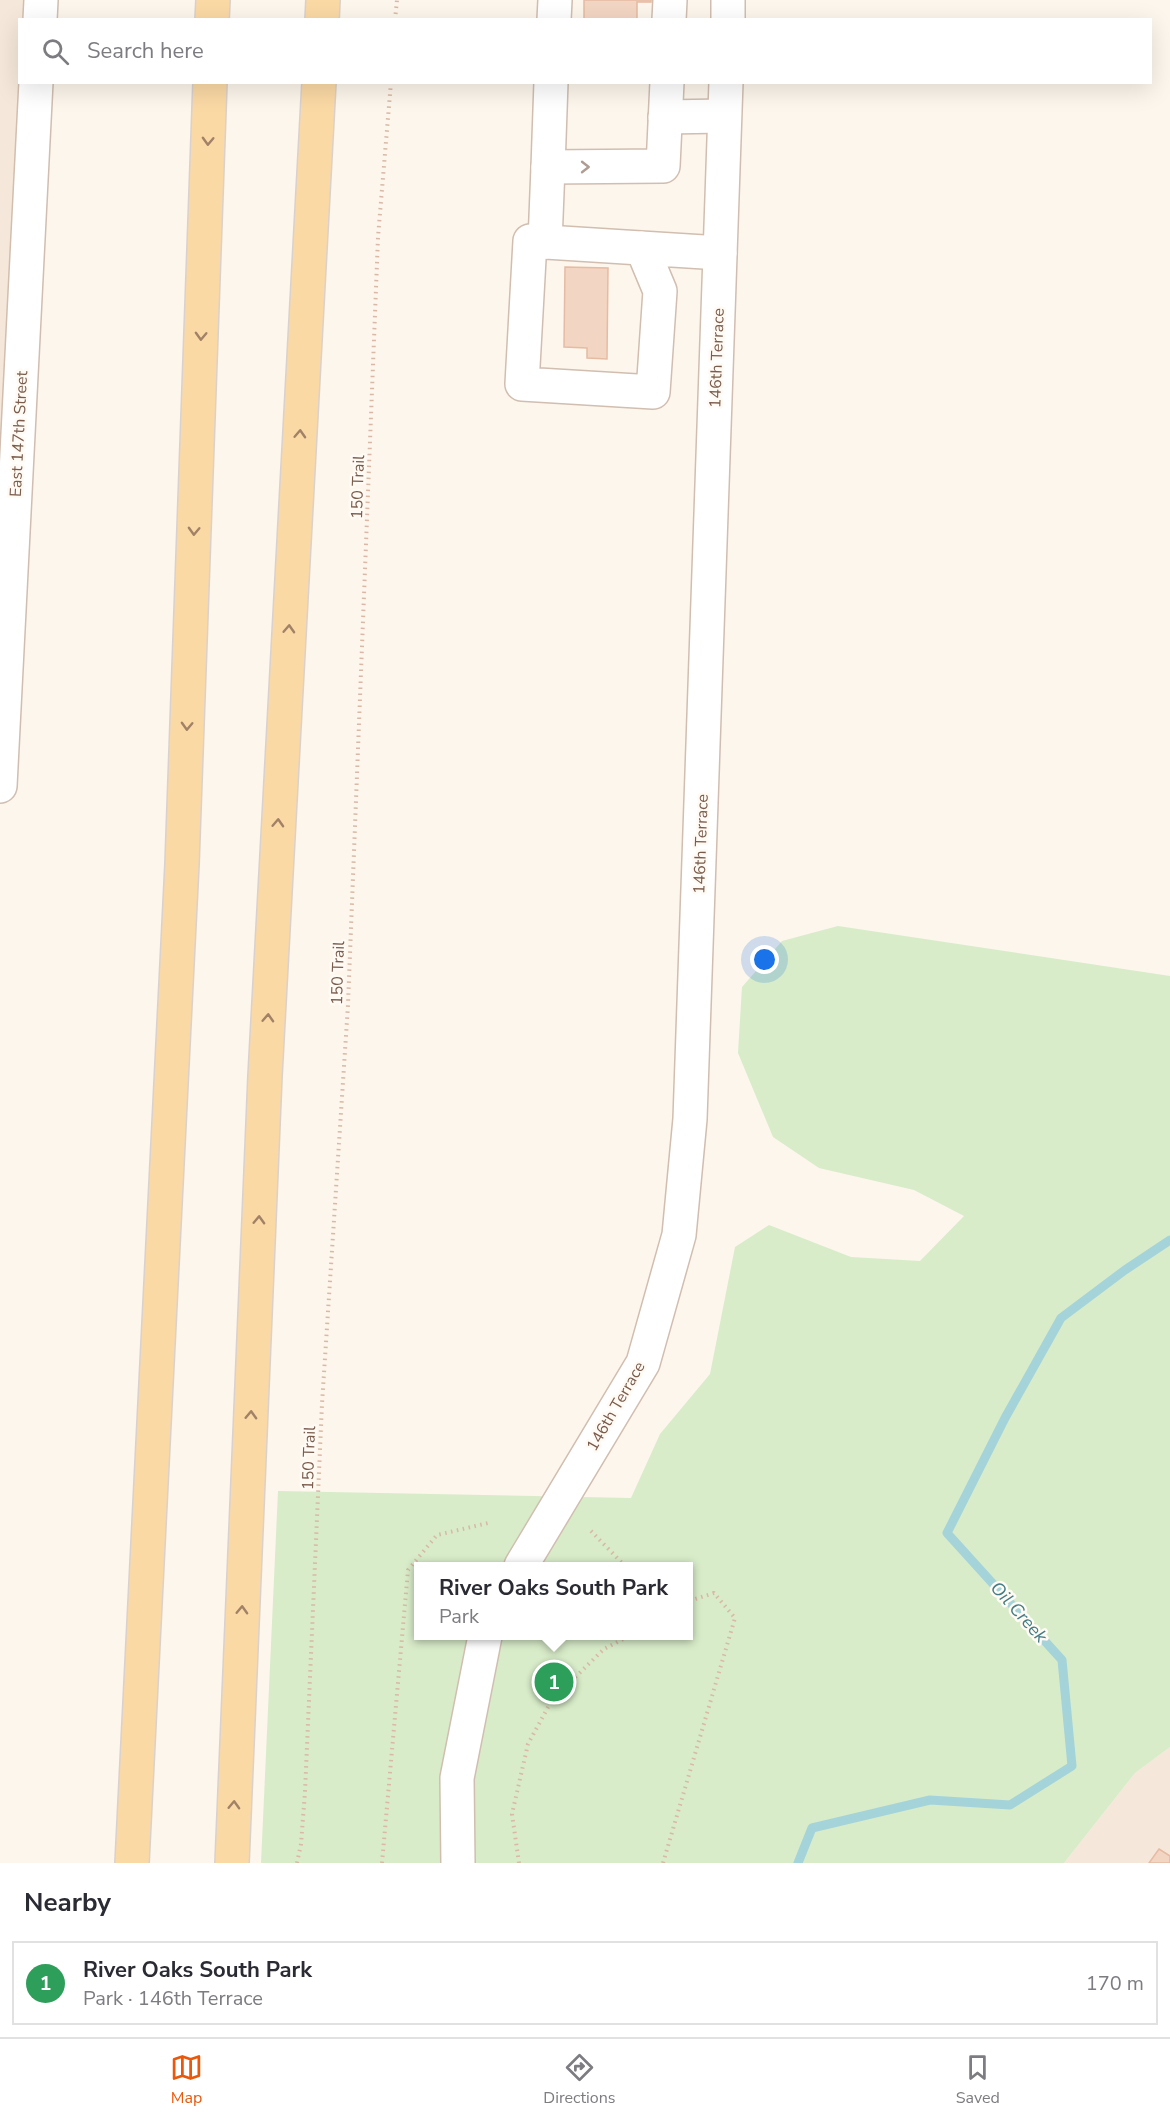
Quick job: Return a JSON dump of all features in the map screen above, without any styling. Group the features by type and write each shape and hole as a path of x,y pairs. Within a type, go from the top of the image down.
{"main road":[{"path":"212,18 213,0"},
{"path":"322,18 323,0"},
{"path":"132,1863 182,864 210,84"},
{"path":"232,1863 265,1076 319,84"}],"street":[{"path":"40,18 41,0"},
{"path":"554,18 555,0"},
{"path":"669,18 670,0"},
{"path":"728,0 728,18"},
{"name":"East 147th Street","path":"0,786 36,84"},
{"path":"544,242 551,84"},
{"path":"548,167 663,166 667,84"},
{"name":"146th Terrace","path":"523,1562 643,1363 679,1235 690,1119 726,84"},
{"path":"665,117 724,116"},
{"path":"642,248 660,291 653,392 522,384 530,241 544,242 642,248 720,253"},
{"path":"459,1863 457,1778 484,1640"}],"path":[{"path":"396,18 397,0"},
{"name":"150 Trail","path":"297,1863 301,1844 305,1792 324,1381 348,1005 378,237 391,84"},
{"path":"415,1562 437,1535 488,1523"},
{"path":"591,1531 621,1562"},
{"path":"382,1863 408,1570 414,1563"},
{"path":"663,1863 735,1618 714,1593 693,1600"},
{"path":"519,1863 512,1814 528,1744 552,1700 604,1649 619,1640"}],"shaded area":[{"path":"0,0 25,0 24,18 18,18 18,84 20,84 0,507"},
{"path":"1170,1747 1170,1863 1064,1863 1135,1773"}],"green space":[{"path":"838,926 1170,976 1170,1747 1135,1773 1064,1863 261,1863 278,1491 631,1498 660,1434 710,1374 735,1247 769,1225 851,1257 920,1261 964,1216 914,1190 819,1168 773,1137 738,1053 742,987 782,941"}],"building":[{"path":"584,0 651,0 651,2 637,2 637,18 584,18"},
{"path":"565,267 608,268 607,359 587,358 587,348 564,347"},
{"path":"1159,1849 1170,1856 1170,1863 1149,1863"}],"waterway":[{"name":"Oil Creek","path":"798,1863 812,1828 930,1800 1010,1805 1072,1766 1062,1660 947,1533 1005,1418 1061,1318 1170,1240"}],"place":[{"name":"River Oaks South Park","path":"554,1682"}]}
